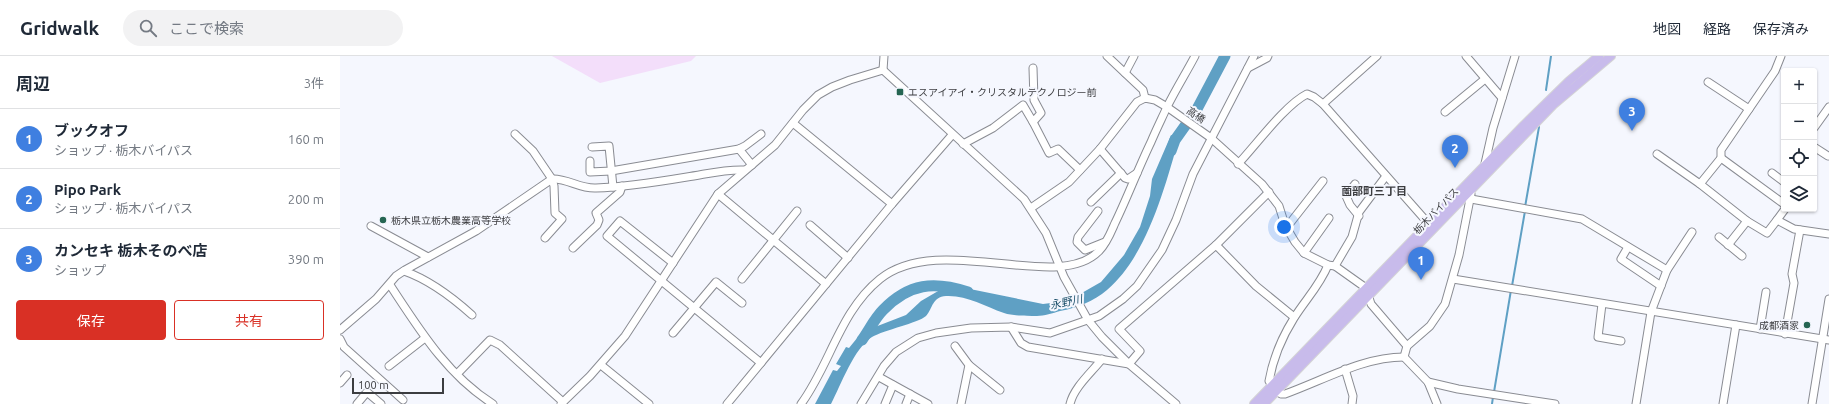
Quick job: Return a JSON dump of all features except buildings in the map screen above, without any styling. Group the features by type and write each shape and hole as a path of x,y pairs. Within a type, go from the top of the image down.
{"main road":[{"name":"栃木バイパス","path":"1367,292 1428,223 1548,100 1599,56"},
{"name":"栃木バイパス","path":"1254,404 1274,389 1367,292 1472,189 1553,105 1611,56"},
{"name":"栃木バイパス","path":"1264,404 1274,389"}],"street":[{"path":"883,70 884,56"},
{"path":"1030,208 1059,190 1080,170 1100,150 1137,102 1145,98 1143,90 1107,56"},
{"path":"1126,73 1134,56"},
{"path":"801,404 843,327 860,300 880,279 899,268 921,261 950,259 991,264 1038,267 1060,266 1081,262 1098,252 1106,242 1132,189 1137,172 1170,109 1195,56"},
{"path":"861,404 879,377 884,366 896,352 918,338 957,329 1011,327 1050,333 1087,318 1099,316 1123,299 1137,286 1162,250 1176,220 1209,136 1254,56"},
{"path":"1248,68 1267,58 1268,56"},
{"path":"1323,104 1377,56"},
{"path":"1466,56 1502,98"},
{"path":"1482,178 1492,128 1515,56"},
{"path":"1700,184 1721,158 1721,150 1775,70 1781,56"},
{"path":"1032,122 1041,113 1034,100 1033,68"},
{"path":"457,374 490,340 500,345 562,403 601,364 625,336 718,194 774,145 812,101 832,87 883,70"},
{"path":"883,70 952,135 1008,184 1030,208 1046,233 1064,276 1087,318 1102,337 1129,364 1176,404"},
{"path":"1445,112 1485,79"},
{"path":"1708,82 1749,109"},
{"path":"1238,164 1300,97 1306,94 1314,96 1323,104 1428,223"},
{"name":"高橋","path":"1145,98 1154,100 1170,109 1209,136 1269,192 1279,206 1286,227 1304,253"},
{"path":"962,144 993,128 1023,105 1049,153 1058,149 1080,170"},
{"path":"1817,124 1829,107"},
{"path":"793,123 892,204"},
{"path":"515,134 533,151 552,179 554,186 555,213 562,219 546,238"},
{"path":"590,161 590,172 611,171 739,149 761,134"},
{"path":"727,404 892,204 952,135"},
{"path":"592,147 609,146 613,187"},
{"path":"739,149 752,165"},
{"path":"1817,149 1828,156"},
{"path":"1100,150 1128,179 1137,172"},
{"path":"1657,154 1700,184 1747,221 1767,233 1783,212"},
{"path":"1721,158 1781,202"},
{"path":"340,330 390,285 396,276 476,231 552,179 557,179 580,187 613,187 667,181 732,169 745,170"},
{"path":"1091,202 1121,173"},
{"path":"1772,173 1781,180"},
{"path":"1386,176 1360,212 1352,237 1322,281 1294,317 1276,353 1269,381 1274,389 1285,394 1345,370 1386,357 1404,357 1428,382 1437,404"},
{"path":"1404,357 1407,346 1430,326 1439,315 1445,304 1453,279 1471,199 1472,178"},
{"path":"1286,227 1324,181"},
{"path":"1355,184 1346,196 1350,205 1359,216"},
{"path":"573,248 597,224 599,220 596,213 620,192 622,186"},
{"path":"1129,364 1140,351 1119,329 1216,245 1269,192"},
{"path":"718,194 826,284"},
{"path":"1471,199 1582,219 1667,270"},
{"path":"742,279 797,211"},
{"path":"1098,211 1078,237 1077,242 1085,250 1106,242"},
{"path":"1329,218 1304,253 1331,266 1367,292 1371,304 1407,346"},
{"path":"1777,220 1794,229 1829,234"},
{"path":"1728,245 1747,221"},
{"path":"673,262 620,222 607,236 761,363"},
{"path":"810,225 848,258"},
{"path":"371,226 428,257"},
{"path":"1785,334 1794,283 1792,274 1800,230"},
{"path":"1636,404 1651,312 1667,270 1692,232"},
{"path":"1718,237 1742,256"},
{"path":"1216,245 1256,286 1294,317"},
{"path":"1628,247 1622,259 1661,286"},
{"path":"404,271 422,277 458,302 472,315"},
{"path":"1453,279 1826,340"},
{"path":"673,333 716,282 742,303"},
{"path":"390,285 440,358 474,391 492,404"},
{"path":"1760,329 1766,292"},
{"path":"1812,404 1826,340 1829,300"},
{"path":"1602,304 1598,337 1621,342"},
{"path":"1723,404 1736,325"},
{"path":"1011,327 1022,343 1028,347 1129,364"},
{"path":"389,366 425,338"},
{"path":"340,339 344,347 403,400"},
{"path":"955,346 969,365 1000,390"},
{"path":"1070,404 1077,389 1102,359"},
{"path":"601,364 649,404"},
{"path":"961,404 969,365"},
{"path":"1345,370 1353,396 1352,404"},
{"path":"340,383 347,375"},
{"path":"879,377 928,404"},
{"path":"1428,382 1458,389 1555,404"},
{"path":"885,404 893,385"},
{"path":"357,404 367,392 381,404"},
{"path":"906,404 910,394"}],"shaded area":[{"path":"552,56 696,56 691,61 600,83"}],"water":[{"path":"1171,135 1179,138 1161,199 1153,220 1133,259 1121,276 1102,294 1079,306 1043,316 1020,316 1008,314 961,297 946,296 938,298 933,303 926,316 922,319 877,334 865,342 854,358 831,404 815,404 833,370 837,371 841,366 836,364 846,347 849,348 862,332 906,315 921,301 945,287 965,288 1043,304 1059,302 1080,294 1101,282 1124,255 1140,227 1150,196 1152,179"}],"waterway":[{"name":"永野川","path":"1171,151 1175,140 1197,109 1225,56"},
{"path":"1546,90 1551,56"},
{"path":"1525,207 1539,127"},
{"path":"1512,286 1525,211"},
{"name":"永野川","path":"862,340 883,310 902,294 922,287 933,286 944,286 968,292"},
{"path":"1494,392 1511,290"},
{"path":"1492,404 1493,397"}],"place":[{"name":"エスアイアイ・クリスタルテクノロジー前","path":"900,92"},
{"name":"カンセキ 栃木そのべ店","path":"1632,131"},
{"name":"Pipo Park","path":"1455,168"},
{"name":"栃木県立栃木農業高等学校","path":"383,220"},
{"name":"ブックオフ","path":"1421,280"},
{"name":"成都酒家","path":"1807,325"}],"district":[{"name":"薗部町三丁目","path":"1374,191"}]}
